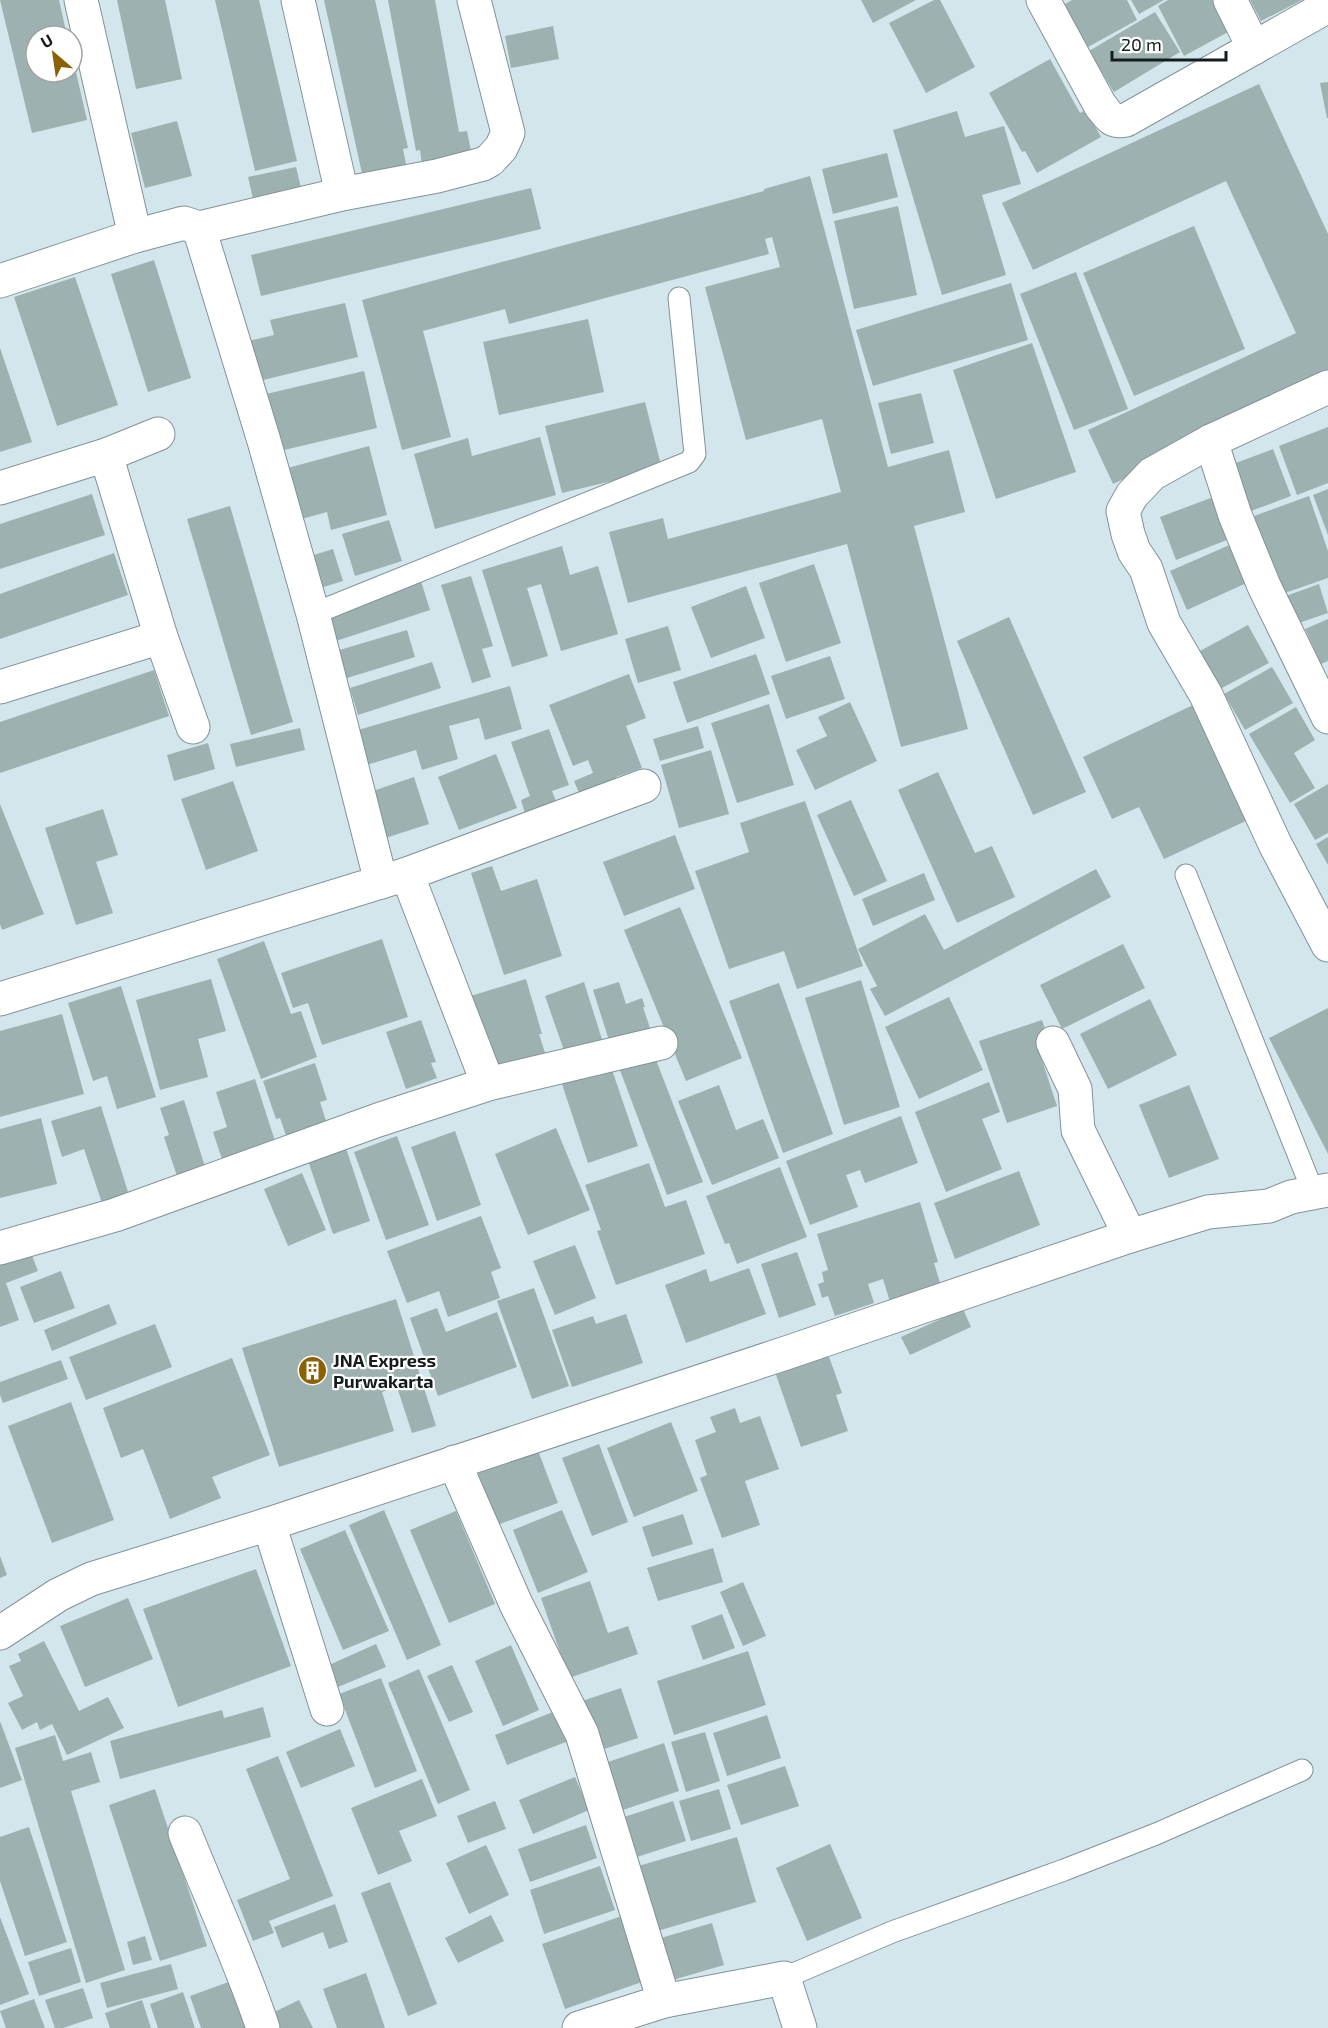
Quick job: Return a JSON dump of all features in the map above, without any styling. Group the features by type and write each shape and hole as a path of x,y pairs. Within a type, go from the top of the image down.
{"street":[{"path":"81,0 135,236"},
{"path":"298,0 342,194"},
{"path":"0,281 135,236 184,223 199,228 342,194 437,176 483,164 490,160 501,148 508,133 474,0"},
{"path":"1042,0 1100,105 1111,119 1117,122 1126,120 1328,6"},
{"path":"1230,0 1254,48"},
{"path":"199,228 394,878 488,1084"},
{"path":"1328,387 1211,441 1152,474 1132,495 1123,511 1134,552 1146,569 1164,623 1206,694 1275,844 1328,945"},
{"path":"0,488 106,455 158,434"},
{"path":"1211,441 1234,515 1264,586 1328,717"},
{"path":"106,455 161,637 193,727"},
{"path":"0,687 161,637"},
{"path":"0,999 394,878 644,786"},
{"path":"0,1248 115,1215 378,1120 488,1084 661,1042"},
{"path":"1053,1043 1075,1089 1078,1130 1130,1236"},
{"path":"0,1633 74,1586 786,1353 1130,1236 1208,1212 1269,1206 1291,1197 1321,1192"},
{"path":"454,1462 516,1604 582,1734 664,2001"},
{"path":"269,1524 327,1709"},
{"path":"185,1833 249,1987 263,2028"},
{"path":"579,2028 664,2001 784,1978 800,2028"}],"lane":[{"path":"313,614 689,462 694,454 679,298"},
{"path":"1186,875 1321,1192"},
{"path":"784,1978 892,1932 1156,1834 1302,1770"}],"building":[{"path":"0,0 59,0 64,24 24,24 24,84 79,84 87,120 32,133"},
{"path":"117,0 165,0 182,79 136,89"},
{"path":"215,0 259,0 297,161 255,171"},
{"path":"324,0 375,0 408,148 403,149 407,169 363,178"},
{"path":"388,0 435,0 459,132 467,131 472,156 422,165 420,150 416,151"},
{"path":"861,0 916,0 873,23"},
{"path":"934,0 940,0 975,67 926,93 889,23"},
{"path":"1072,0 1127,0 1137,20 1088,47 1063,5"},
{"path":"1131,0 1164,0 1139,14"},
{"path":"1168,0 1213,0 1230,31 1184,56 1158,6"},
{"path":"1250,0 1302,0 1261,21"},
{"path":"1155,12 1180,52 1114,92 1089,51"},
{"path":"553,26 559,59 511,68 505,36"},
{"path":"1050,59 1080,113 1086,110 1101,137 1037,173 1025,151 1022,152 989,93"},
{"path":"1328,82 1328,118 1327,118 1320,83"},
{"path":"1259,84 1328,234 1328,385 1113,484 1088,430 1296,333 1226,181 1033,270 1002,203"},
{"path":"957,111 965,137 1004,126 1021,184 982,195 1006,275 942,295 893,130"},
{"path":"177,121 192,176 145,188 131,133"},
{"path":"887,153 898,197 833,214 822,169"},
{"path":"296,167 302,192 254,203 248,177"},
{"path":"810,176 888,467 949,450 965,512 914,526 968,729 901,747 847,544 628,603 609,532 663,518 668,539 841,492 822,419 746,440 705,287 780,267 772,237 765,239 769,254 509,324 505,309 423,331 451,437 402,450 362,300 764,191 764,189"},
{"path":"531,188 541,229 261,296 251,255"},
{"path":"898,206 917,295 854,309 834,221"},
{"path":"1194,226 1245,349 1134,396 1083,273"},
{"path":"154,260 191,378 148,392 111,274"},
{"path":"1076,272 1128,409 1074,430 1020,294"},
{"path":"75,277 118,405 57,426 14,297"},
{"path":"1011,283 1028,340 873,386 856,330"},
{"path":"345,303 358,357 259,381 249,341 274,335 270,320"},
{"path":"588,319 604,392 499,415 483,342"},
{"path":"1032,343 1076,472 996,499 953,370"},
{"path":"0,348 32,442 0,452"},
{"path":"364,371 377,428 280,451 266,394"},
{"path":"921,393 934,443 891,454 878,403"},
{"path":"645,402 662,469 562,493 545,426"},
{"path":"1328,427 1328,483 1297,495 1279,446"},
{"path":"540,437 556,495 435,529 414,454 468,438 472,456"},
{"path":"369,446 387,515 331,530 327,512 298,520 284,469"},
{"path":"1273,449 1291,496 1251,511 1233,464"},
{"path":"1328,489 1328,535 1313,495"},
{"path":"92,494 105,535 0,569 0,524"},
{"path":"1216,496 1232,538 1176,560 1160,517"},
{"path":"1309,496 1328,551 1328,578 1282,594 1254,516"},
{"path":"230,506 293,722 251,735 187,519"},
{"path":"389,520 402,561 355,576 342,534"},
{"path":"1234,543 1251,581 1187,610 1170,571"},
{"path":"562,546 570,575 598,566 618,634 561,651 541,584 527,588 548,656 512,667 482,570"},
{"path":"333,549 343,581 298,595 288,563"},
{"path":"114,553 128,595 0,639 0,594"},
{"path":"814,564 841,643 786,662 759,583"},
{"path":"471,576 493,646 482,649 491,677 472,683 441,585"},
{"path":"421,581 430,610 336,641 327,612"},
{"path":"1319,584 1328,613 1296,624 1286,596"},
{"path":"746,586 765,638 711,658 691,607"},
{"path":"1009,617 1086,792 1033,815 957,641"},
{"path":"1328,619 1328,661 1321,664 1305,629"},
{"path":"1248,625 1269,663 1220,689 1200,651"},
{"path":"668,626 681,670 638,683 625,639"},
{"path":"407,630 415,657 344,679 336,651"},
{"path":"756,654 770,694 687,723 673,682"},
{"path":"830,656 845,699 786,719 771,676"},
{"path":"432,662 441,688 358,715 350,688"},
{"path":"1272,667 1293,703 1245,730 1224,694"},
{"path":"154,670 169,716 0,773 0,722"},
{"path":"629,674 646,718 626,726 642,768 616,777 619,786 582,800 574,781 593,773 588,760 573,766 549,705"},
{"path":"510,686 522,729 485,740 479,718 449,726 458,759 422,770 416,750 360,767 351,732"},
{"path":"850,702 877,761 815,790 796,750 827,736 818,717"},
{"path":"769,704 794,785 737,803 711,723"},
{"path":"1193,705 1248,820 1164,859 1139,807 1112,819 1083,757"},
{"path":"1296,707 1315,740 1294,753 1315,788 1290,803 1249,734"},
{"path":"698,726 704,748 660,761 653,739"},
{"path":"300,728 305,750 236,767 230,744"},
{"path":"549,729 569,785 552,791 558,806 526,817 521,800 530,796 511,742"},
{"path":"208,743 215,769 174,781 167,755"},
{"path":"711,750 729,814 679,828 661,765"},
{"path":"496,754 517,808 459,830 438,777"},
{"path":"938,772 975,853 992,846 1015,897 957,923 898,790"},
{"path":"414,777 429,824 379,840 364,794"},
{"path":"233,781 258,851 206,870 181,799"},
{"path":"1328,784 1328,833 1315,840 1294,804"},
{"path":"851,800 887,881 854,896 817,815"},
{"path":"805,801 863,966 797,989 784,951 729,969 695,871 749,852 740,823"},
{"path":"0,804 44,914 2,930 0,924"},
{"path":"103,809 118,855 96,862 113,913 76,925 45,828"},
{"path":"675,835 695,889 624,916 603,862"},
{"path":"1328,837 1328,865 1316,844"},
{"path":"492,866 501,891 537,879 562,956 504,975 471,873"},
{"path":"1096,869 1111,897 885,1016 870,989 877,986 858,949 925,914 944,950"},
{"path":"924,873 935,900 873,926 862,899"},
{"path":"680,907 742,1058 686,1081 624,930"},
{"path":"382,939 408,1017 322,1045 308,1003 293,1008 281,973"},
{"path":"264,941 291,1014 301,1011 317,1057 261,1079 217,959"},
{"path":"1123,944 1145,988 1062,1029 1040,985"},
{"path":"211,979 226,1031 198,1039 208,1077 160,1090 136,1000"},
{"path":"526,979 550,1068 486,1088 454,1001"},
{"path":"861,980 900,1107 844,1125 805,998"},
{"path":"584,982 605,1049 568,1062 545,996"},
{"path":"619,982 626,1004 642,998 654,1040 613,1053 593,990"},
{"path":"779,983 833,1134 783,1153 729,1001"},
{"path":"121,986 156,1097 117,1109 107,1076 93,1081 68,1003"},
{"path":"949,997 983,1070 919,1099 885,1027"},
{"path":"1150,999 1177,1055 1108,1089 1080,1034"},
{"path":"1328,1008 1328,1154 1269,1038"},
{"path":"62,1014 84,1094 0,1117 0,1031"},
{"path":"421,1020 436,1062 431,1063 437,1078 406,1089 386,1032"},
{"path":"1042,1020 1050,1044 1038,1048 1057,1106 1007,1123 979,1041"},
{"path":"653,1052 703,1182 667,1195 618,1065"},
{"path":"315,1063 327,1100 320,1102 327,1124 287,1138 280,1118 276,1119 263,1081"},
{"path":"610,1064 638,1146 588,1163 561,1081"},
{"path":"255,1079 277,1147 224,1165 213,1132 227,1127 216,1092"},
{"path":"989,1082 1000,1112 982,1119 1002,1169 946,1192 915,1112"},
{"path":"719,1085 736,1130 763,1119 779,1158 712,1185 678,1101"},
{"path":"1189,1085 1219,1159 1169,1178 1139,1105"},
{"path":"184,1100 207,1173 179,1182 164,1137 169,1135 160,1108"},
{"path":"101,1106 129,1195 102,1203 84,1149 62,1157 51,1121"},
{"path":"901,1116 918,1163 865,1183 860,1170 846,1175 858,1207 810,1225 786,1161"},
{"path":"41,1118 57,1184 0,1198 0,1129"},
{"path":"556,1128 590,1210 528,1235 495,1154"},
{"path":"455,1131 481,1205 437,1221 411,1147"},
{"path":"397,1136 429,1225 386,1240 354,1152"},
{"path":"343,1139 370,1221 333,1234 305,1152"},
{"path":"649,1163 665,1207 686,1200 705,1254 616,1285 597,1231 601,1230 585,1185"},
{"path":"780,1167 807,1237 737,1264 729,1243 725,1244 706,1196"},
{"path":"1019,1171 1040,1225 955,1259 934,1203"},
{"path":"302,1173 326,1230 288,1246 264,1189"},
{"path":"920,1202 938,1262 934,1263 941,1286 890,1302 883,1279 868,1284 874,1303 835,1316 828,1296 822,1298 818,1284 824,1282 822,1272 828,1270 817,1234"},
{"path":"481,1216 501,1268 491,1272 500,1298 448,1317 439,1291 407,1303 387,1251"},
{"path":"575,1245 596,1298 555,1315 533,1261"},
{"path":"29,1248 38,1271 6,1283 19,1320 0,1327 0,1258"},
{"path":"797,1252 816,1305 779,1318 761,1264"},
{"path":"749,1268 766,1314 686,1343 665,1285 706,1269 710,1282"},
{"path":"61,1271 75,1308 34,1323 20,1287"},
{"path":"534,1288 569,1386 532,1399 497,1301"},
{"name":"JNA Express Purwakarta","path":"396,1299 436,1426 412,1433 397,1387 382,1392 394,1431 279,1467 242,1348"},
{"path":"109,1304 117,1324 52,1351 44,1330"},
{"path":"437,1308 446,1332 497,1312 517,1367 438,1396 410,1318"},
{"path":"963,1309 971,1327 910,1355 901,1337"},
{"path":"626,1314 643,1363 572,1387 552,1330 593,1316 596,1324"},
{"path":"155,1324 172,1367 86,1400 69,1357"},
{"path":"828,1354 842,1393 836,1395 848,1431 801,1447 775,1372"},
{"path":"232,1358 270,1455 212,1477 221,1498 170,1519 143,1449 121,1458 103,1408"},
{"path":"61,1360 68,1379 3,1403 0,1395 0,1382"},
{"path":"71,1402 114,1520 52,1543 8,1426"},
{"path":"735,1408 740,1423 760,1416 779,1469 745,1481 760,1525 722,1538 700,1478 707,1475 695,1440 716,1432 710,1417"},
{"path":"671,1422 698,1491 634,1517 607,1448"},
{"path":"599,1444 628,1522 592,1536 562,1458"},
{"path":"537,1448 558,1503 497,1525 477,1470"},
{"path":"384,1510 441,1645 407,1660 349,1525"},
{"path":"562,1510 588,1572 538,1593 513,1530"},
{"path":"456,1511 495,1604 449,1623 410,1530"},
{"path":"683,1514 693,1544 652,1557 642,1527"},
{"path":"345,1530 389,1631 343,1650 300,1549"},
{"path":"713,1548 723,1582 658,1601 647,1568"},
{"path":"0,1556 7,1575 0,1578"},
{"path":"256,1569 291,1666 178,1707 143,1609"},
{"path":"590,1581 608,1633 628,1626 638,1654 569,1678 541,1598"},
{"path":"743,1582 766,1636 743,1646 720,1592"},
{"path":"128,1598 153,1659 85,1687 60,1626"},
{"path":"722,1614 735,1648 703,1660 691,1626"},
{"path":"44,1641 79,1711 108,1697 124,1728 67,1755 52,1724 40,1730 37,1722 22,1730 8,1703 23,1696 9,1666 21,1661 18,1654"},
{"path":"376,1644 386,1667 338,1687 329,1665"},
{"path":"511,1645 539,1710 503,1726 475,1661"},
{"path":"748,1651 766,1705 674,1735 657,1681"},
{"path":"452,1665 473,1712 449,1722 427,1676"},
{"path":"419,1669 470,1790 438,1804 388,1683"},
{"path":"381,1678 417,1771 375,1788 339,1694"},
{"path":"621,1688 638,1738 598,1751 582,1701"},
{"path":"263,1707 271,1737 120,1779 110,1741 222,1710 224,1718"},
{"path":"563,1708 576,1738 507,1765 495,1735"},
{"path":"767,1715 781,1758 727,1776 713,1733"},
{"path":"0,1721 22,1780 0,1788"},
{"path":"340,1729 355,1766 301,1788 286,1752"},
{"path":"705,1732 720,1781 686,1792 671,1742"},
{"path":"55,1735 63,1761 91,1752 100,1782 71,1791 125,1970 86,1983 15,1748"},
{"path":"664,1743 679,1791 620,1811 605,1763"},
{"path":"278,1756 333,1896 269,1921 274,1933 253,1941 237,1900 290,1879 246,1769"},
{"path":"785,1766 799,1806 741,1825 727,1785"},
{"path":"575,1777 589,1810 533,1834 519,1800"},
{"path":"422,1779 437,1816 399,1831 412,1861 378,1875 351,1808"},
{"path":"155,1789 207,1946 160,1961 109,1805"},
{"path":"719,1789 731,1829 691,1841 679,1801"},
{"path":"495,1801 506,1829 468,1843 457,1816"},
{"path":"673,1801 686,1841 634,1858 621,1818"},
{"path":"586,1825 597,1858 530,1882 518,1849"},
{"path":"29,1827 67,1942 25,1956 0,1881 0,1837"},
{"path":"737,1837 756,1902 654,1932 635,1867"},
{"path":"830,1844 862,1918 807,1941 776,1868"},
{"path":"486,1845 509,1895 469,1914 446,1863"},
{"path":"600,1866 615,1910 544,1934 530,1890"},
{"path":"390,1882 437,2004 408,2016 361,1893"},
{"path":"335,1904 348,1942 329,1949 323,1932 282,1948 274,1927"},
{"path":"633,1912 656,1977 565,2009 542,1944"},
{"path":"491,1915 504,1941 458,1963 445,1938"},
{"path":"0,1917 29,1994 0,2005"},
{"path":"712,1923 724,1965 666,1982 654,1940"},
{"path":"145,1936 152,1960 133,1965 127,1942"},
{"path":"71,1948 81,1982 39,1996 28,1962"},
{"path":"171,1964 178,1989 107,2008 100,1983"},
{"path":"366,1973 385,2028 337,2028 323,1989"},
{"path":"234,1980 250,2028 201,2028 190,1996"},
{"path":"83,1988 93,2018 63,2028 55,2028 45,2000"},
{"path":"183,1992 195,2028 158,2028 150,2004"},
{"path":"34,1999 45,2028 6,2028 0,2011"},
{"path":"142,2000 151,2028 110,2028 105,2013"},
{"path":"299,2000 313,2028 269,2028 264,2017"}],"place":[{"name":"JNA Express Purwakarta","path":"312,1370"}]}
